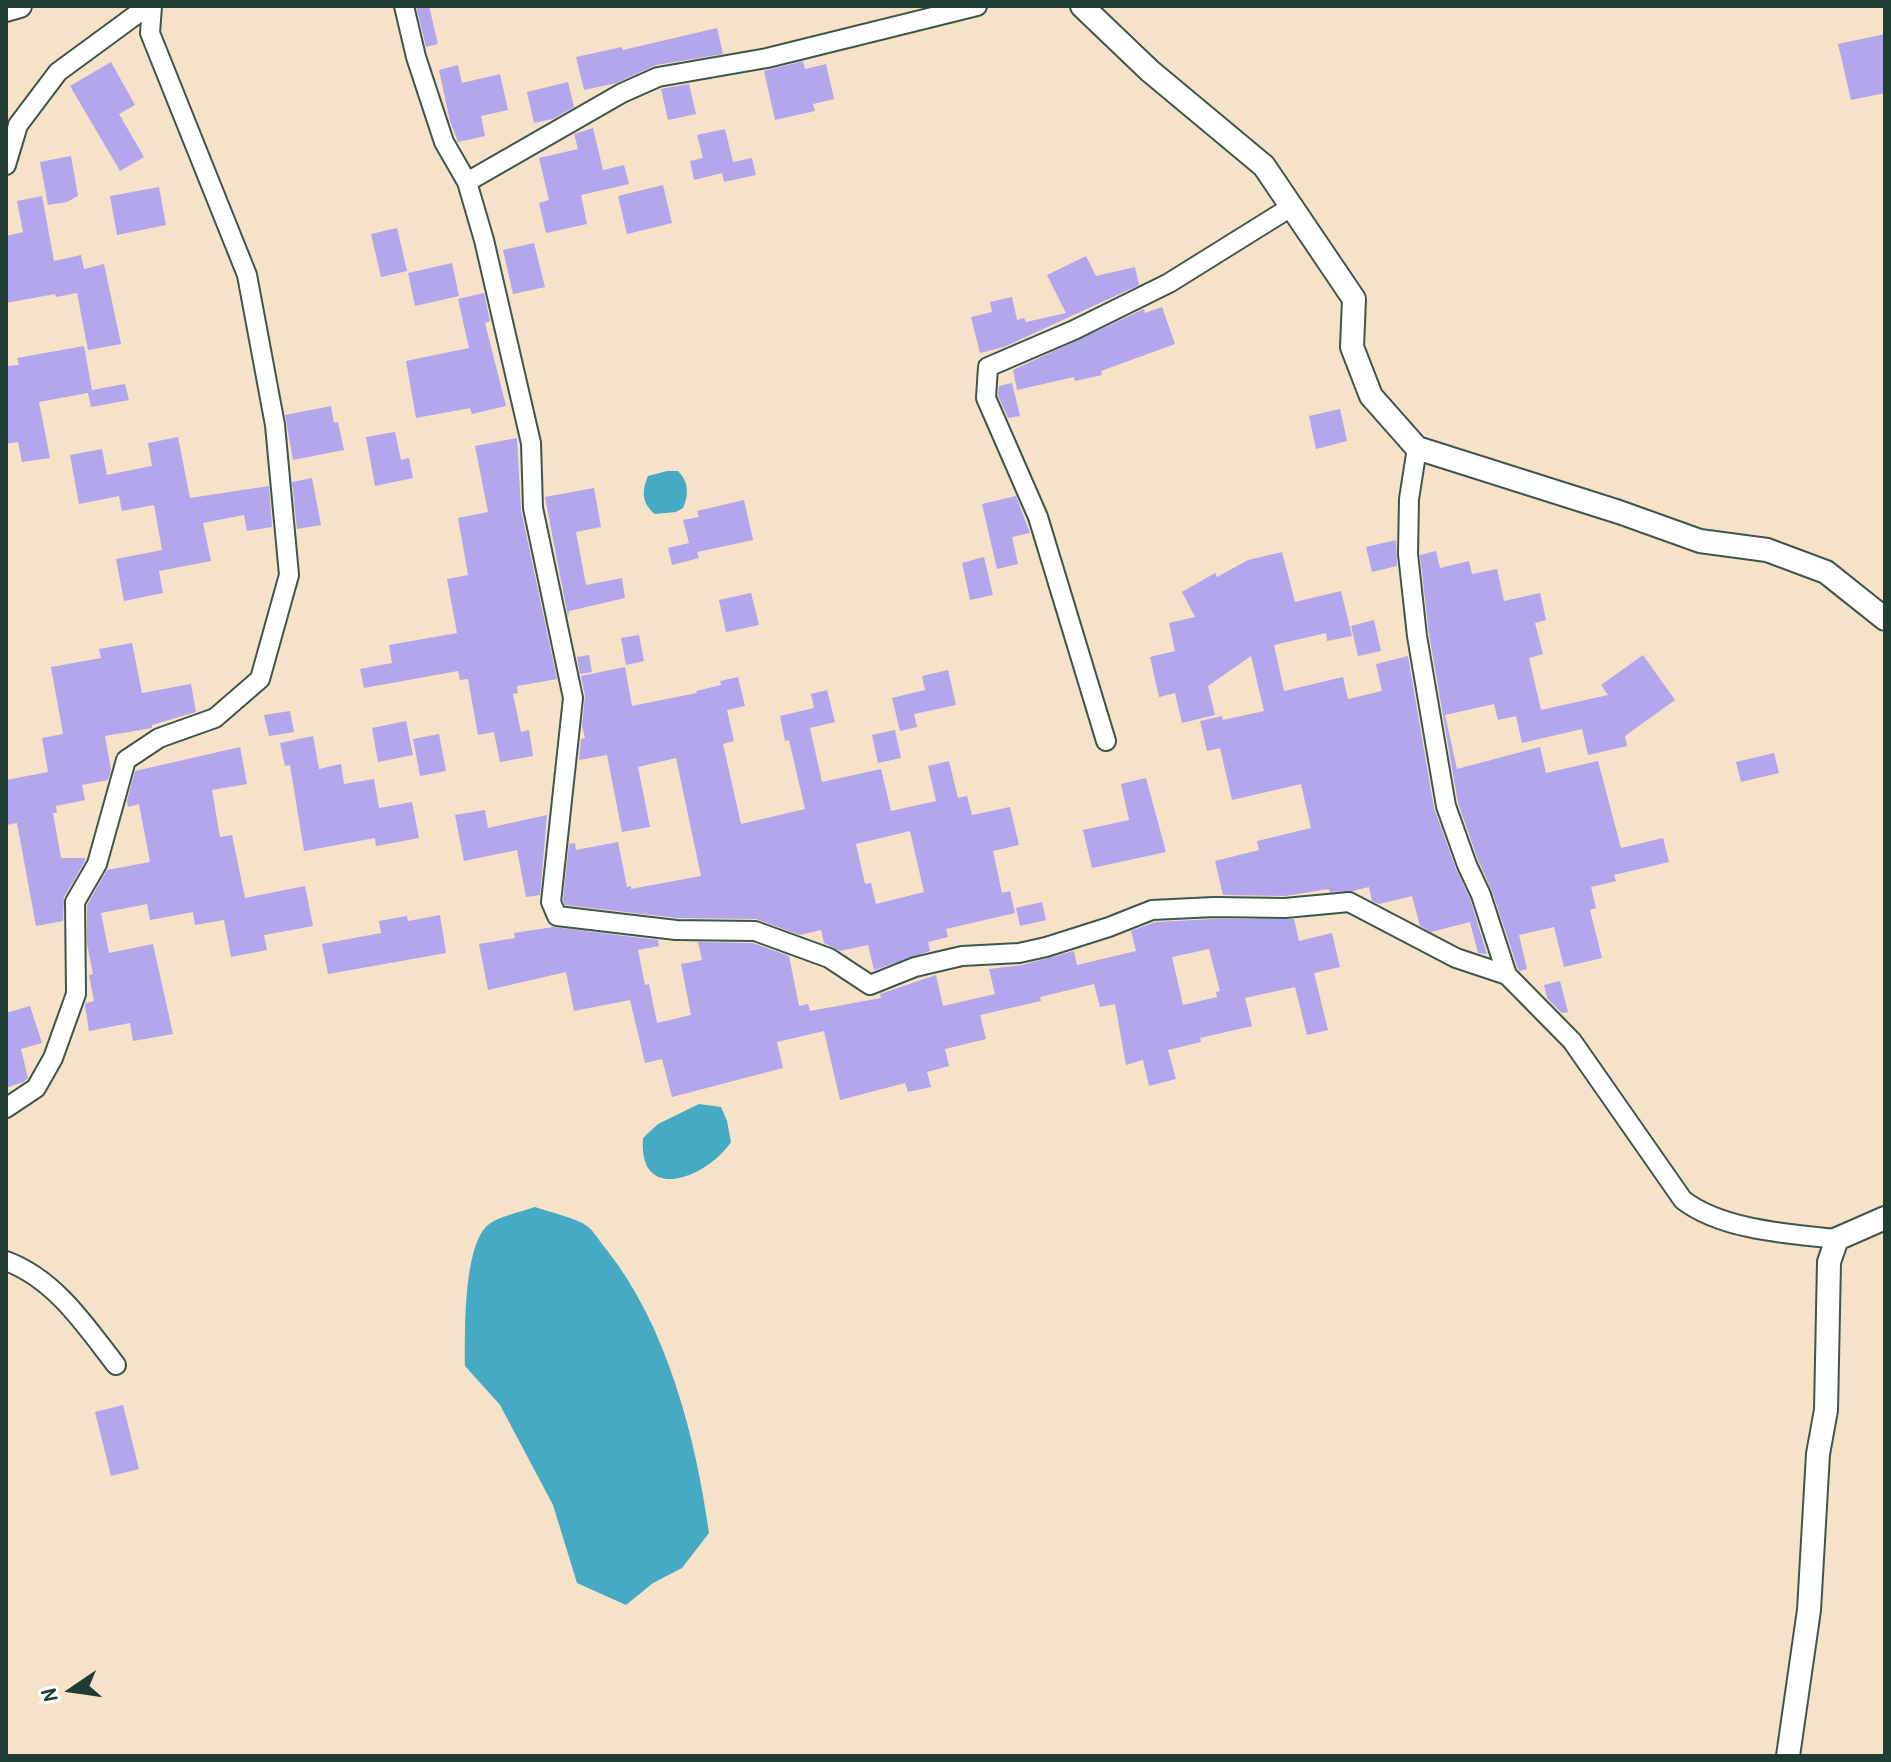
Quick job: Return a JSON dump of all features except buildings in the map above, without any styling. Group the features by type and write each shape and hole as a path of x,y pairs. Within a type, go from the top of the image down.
{"street":[{"path":"6,10 20,6"},
{"path":"6,165 18,125 58,72 150,6"},
{"path":"6,1108 36,1088 53,1058 76,994 75,902 97,864 126,760 159,738 215,718 260,679 289,575 275,425 247,275 150,33 150,6"},
{"path":"404,6 416,57 444,142 467,182 484,240 531,443 533,508 573,698 551,902 557,916 676,930 755,931 829,958 870,985 915,967 962,956 1019,953 1046,947 1152,910 1285,908 1349,902 1456,958 1507,975"},
{"path":"467,182 622,93 658,77 767,58 977,6"},
{"path":"1082,6 1150,71 1264,166 1354,299 1352,347 1371,396 1417,448 1700,541 1767,550 1826,572 1885,619"},
{"path":"1106,741 1038,517 986,398 988,367 1074,330 1169,283 1291,207"},
{"path":"1417,448 1409,499 1408,554 1429,709 1446,806 1481,895 1507,975 1572,1041 1683,1200 1699,1213 1737,1224 1837,1239 1885,1218"},
{"path":"1788,1756 1809,1610 1818,1454 1826,1410 1829,1262 1837,1239"},
{"path":"6,1261 28,1269 74,1310 116,1365"}],"water":[{"path":"678,471 684,480 687,489 685,503 676,512 655,514 645,501 646,481 648,476"},
{"path":"699,1104 721,1107 731,1142 720,1155 691,1174 676,1179 662,1178 651,1172 644,1159 643,1138 658,1124"},
{"path":"535,1207 587,1226 627,1279 662,1347 676,1384 696,1460 709,1533 682,1568 653,1583 626,1605 577,1583 553,1505 500,1405 465,1366 467,1291 480,1236 493,1222"}]}
